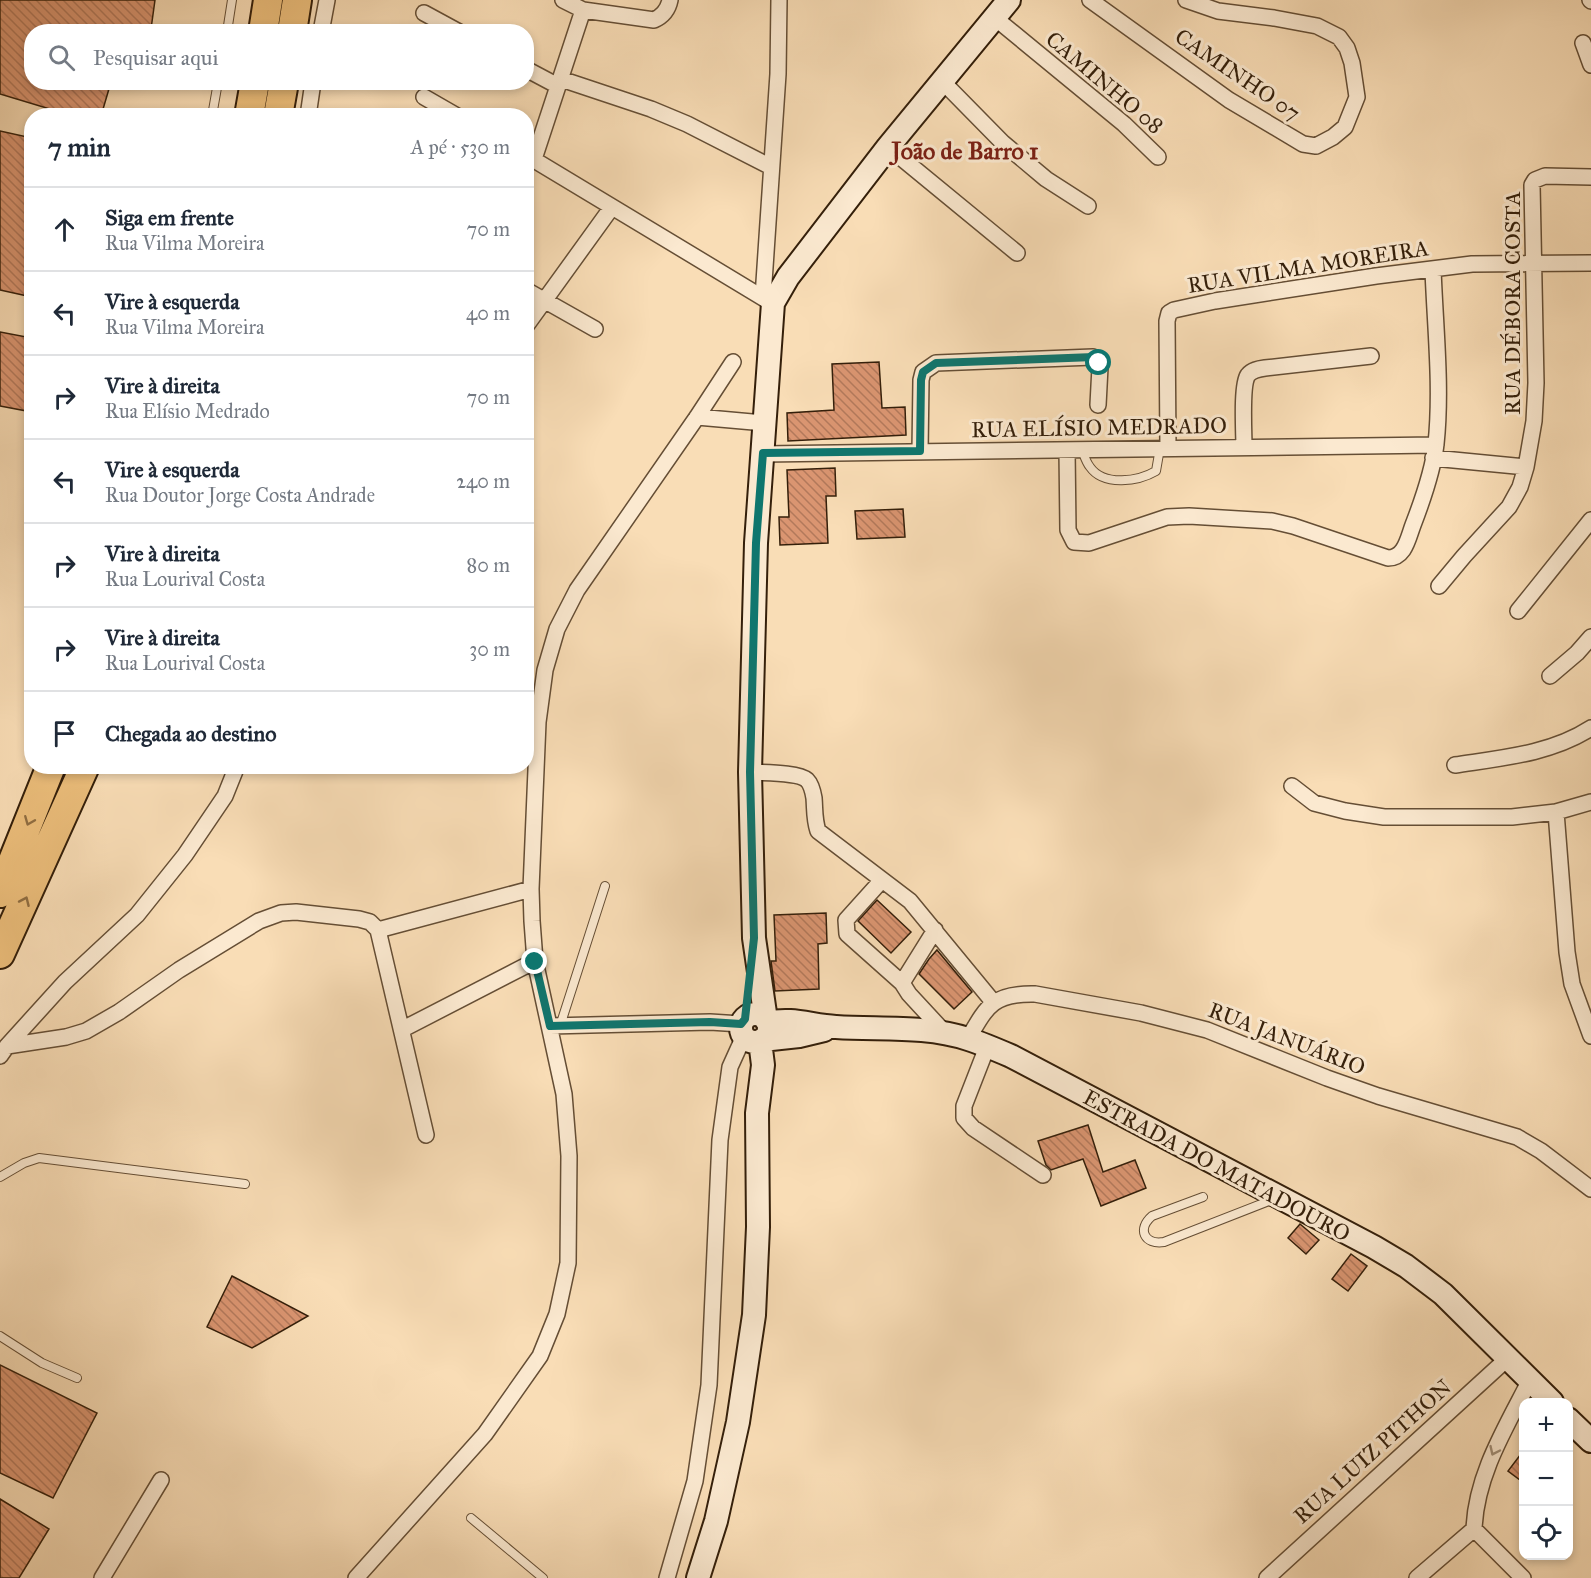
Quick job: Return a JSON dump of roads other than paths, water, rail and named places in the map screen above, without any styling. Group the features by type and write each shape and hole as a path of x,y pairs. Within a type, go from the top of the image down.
{"highway":[{"path":"264,24 268,0"},
{"path":"293,24 297,0"},
{"path":"250,108 254,90"},
{"path":"279,108 283,90"},
{"path":"0,893 48,774"},
{"path":"0,954 81,774"}],"main road":[{"path":"698,1578 716,1521 738,1422 754,1315 758,1227 757,1113 751,1088 754,1030 754,938 750,772 756,543 765,423 768,300 888,147 1001,9"},
{"name":"ESTRADA DO MATADOURO","path":"754,1030 794,1020 834,1028 889,1028 946,1034 1011,1056 1406,1266 1443,1294 1548,1398"},
{"path":"1573,1423 1591,1441"}],"street":[{"path":"322,24 327,0"},
{"path":"563,0 584,10 654,20 662,17 669,0"},
{"path":"534,159 768,300 771,167 778,74 779,0"},
{"name":"CAMINHO 07","path":"1090,0 1230,100 1303,144 1316,146 1345,127 1357,97 1352,63 1347,48 1339,37 1317,26 1218,11 1186,0"},
{"name":"CAMINHO 08","path":"1001,9 1158,157"},
{"path":"534,147 584,10"},
{"path":"424,13 444,24"},
{"path":"1582,43 1591,65"},
{"path":"534,72 559,83 615,96 660,112 771,167"},
{"path":"942,81 1003,143 1046,179 1088,206"},
{"path":"309,108 312,90"},
{"path":"424,97 443,108"},
{"path":"888,147 1017,253"},
{"name":"RUA DÉBORA COSTA","path":"1439,586 1509,507 1520,487 1526,467 1534,421 1536,383 1531,193 1535,180 1545,176 1591,177"},
{"path":"534,314 612,207"},
{"name":"RUA VILMA MOREIRA","path":"1164,448 1167,321 1169,313 1174,310 1215,301 1433,269 1497,262 1591,263"},
{"path":"1074,450 1068,530 1074,542 1089,543 1167,517 1189,516 1272,521 1388,558 1395,558 1400,555 1407,542 1421,505 1434,452 1437,393 1433,269"},
{"path":"534,294 595,329"},
{"path":"1244,447 1246,379 1254,370 1371,356"},
{"path":"920,451 923,372 928,367 944,361 1094,357 1100,367 1098,405"},
{"path":"356,1578 485,1434 540,1356 557,1314 568,1263 569,1156 555,1026 535,962 531,889 538,722 545,670 557,629 577,590 698,417 733,362"},
{"path":"698,417 765,423"},
{"name":"RUA ELÍSIO MEDRADO","path":"763,453 1244,447 1434,452 1526,467"},
{"path":"1518,611 1591,520"},
{"path":"1550,676 1577,653 1591,637"},
{"path":"1455,765 1519,755 1554,745 1591,728"},
{"path":"750,772 806,779 812,787 813,816 818,831 910,901 994,1003 985,1010 964,1106 964,1118 973,1128 1043,1175"},
{"path":"3,1051 65,982 137,915 185,855 225,796 234,774"},
{"path":"1292,786 1314,803 1384,817 1512,817 1556,812 1591,802"},
{"path":"1556,812 1567,952 1572,984 1590,1027"},
{"path":"882,880 846,920 847,934 902,982 909,994 946,1034"},
{"path":"378,930 531,889"},
{"path":"3,1051 86,1031 259,921 281,913 296,912 359,919 370,922 378,930 426,1135"},
{"path":"902,982 935,930"},
{"path":"402,1029 535,962"},
{"name":"RUA JANUÁRIO","path":"994,1003 1015,993 1035,994 1141,1013 1207,1030 1378,1096 1517,1137 1541,1151 1591,1189"},
{"path":"555,1026 710,1022 754,1030 730,1067 720,1140 708,1395 695,1481 668,1578"},
{"name":"RUA LUIZ PITHON","path":"1267,1578 1508,1358"},
{"path":"1417,1578 1474,1529 1479,1490 1492,1456 1530,1380"},
{"path":"102,1578 161,1480"},
{"path":"1474,1529 1523,1578"}],"lane":[{"path":"228,24 232,0"},
{"path":"213,108 217,90"},
{"path":"1074,450 1100,476 1110,479 1132,479 1146,477 1156,471 1164,448"},
{"path":"555,1026 605,886"},
{"path":"0,1177 24,1163 39,1158 245,1184"},
{"path":"1203,1197 1152,1216 1143,1228 1149,1241 1164,1242 1278,1198"},
{"path":"0,1336 42,1363 77,1378"},
{"path":"471,1518 543,1578"}],"district":[{"name":"João de Barro 1","path":"965,151"}]}
